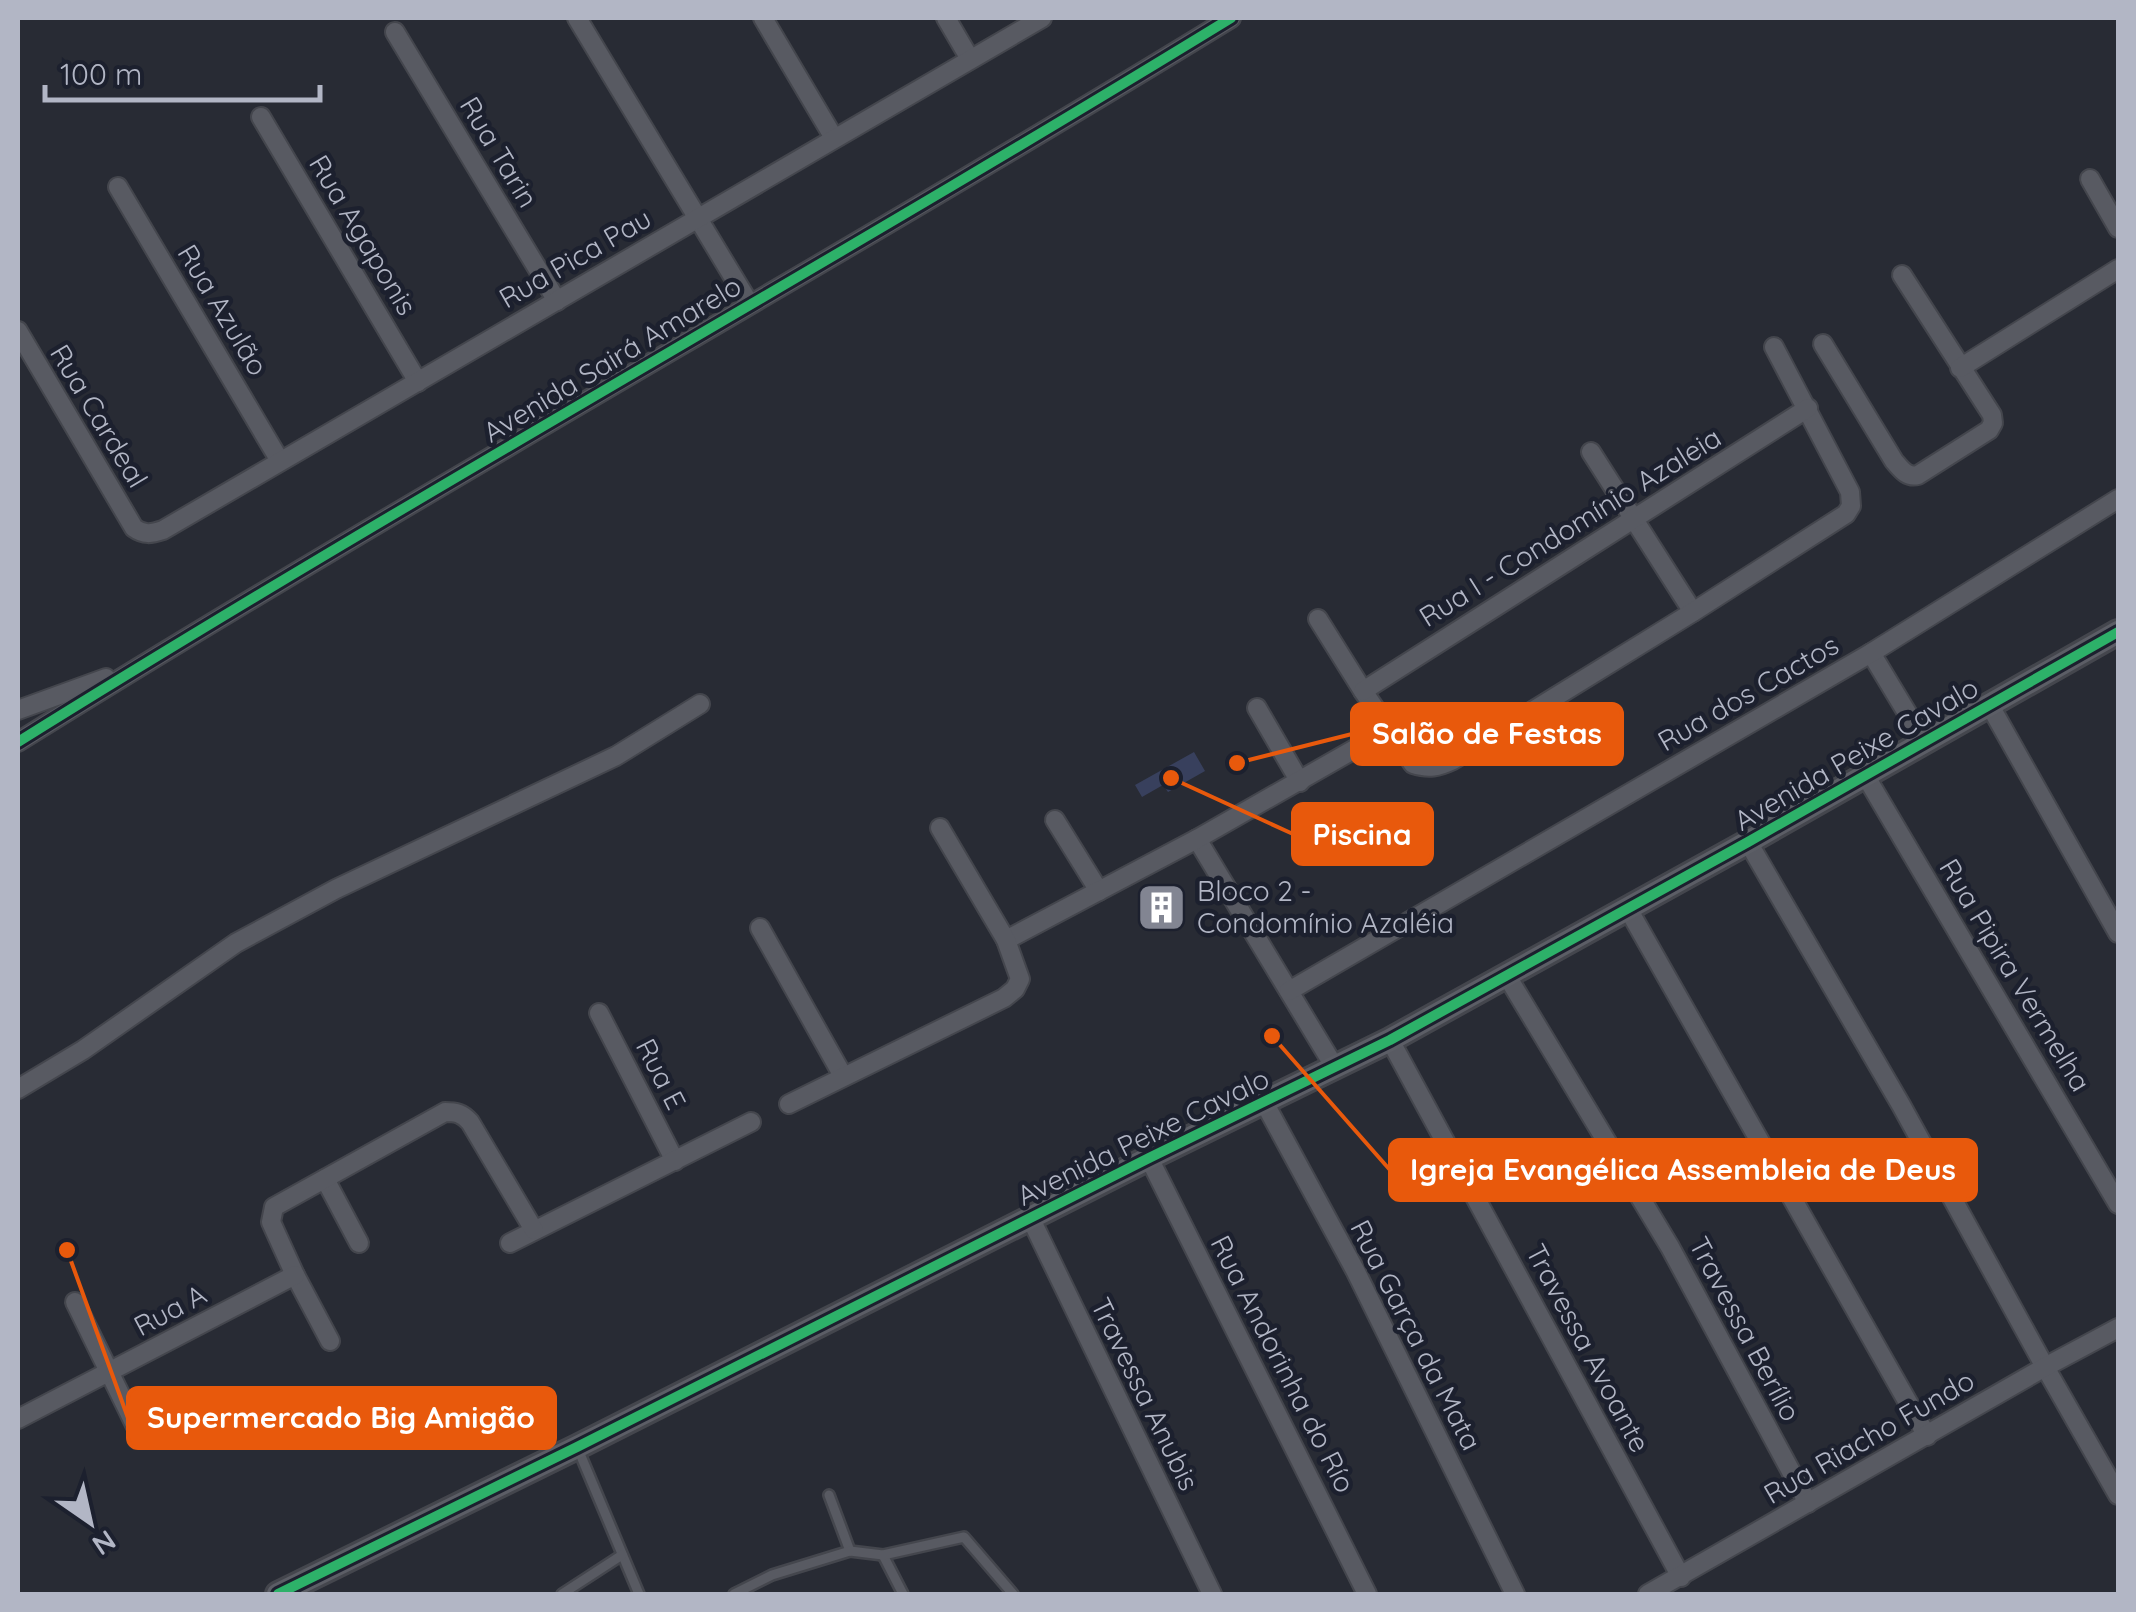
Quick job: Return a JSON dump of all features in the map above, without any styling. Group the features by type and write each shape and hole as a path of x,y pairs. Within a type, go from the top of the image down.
{"street":[{"path":"577,18 749,303"},
{"path":"763,18 834,138"},
{"path":"946,18 970,59"},
{"name":"Rua Pica Pau","path":"134,528 152,534 163,530 1042,18"},
{"name":"Avenida Sairá Amarelo","path":"18,742 1231,18"},
{"name":"Rua Tarin","path":"394,32 557,301"},
{"name":"Rua Agaponis","path":"260,117 418,382"},
{"path":"2090,179 2118,228"},
{"name":"Rua Azulão","path":"118,187 280,461"},
{"path":"1960,368 2118,269"},
{"path":"1822,344 1894,461 1912,477 1989,430 1992,416 1902,274"},
{"name":"Rua Cardeal","path":"18,332 134,528"},
{"path":"1318,620 1413,764 1439,767 1453,760 1846,514 1850,492 1774,347"},
{"name":"Rua I - Condomínio Azaleia","path":"1363,692 1808,408"},
{"path":"1591,452 1693,612"},
{"name":"Rua dos Cactos","path":"1289,992 1871,653 2118,500"},
{"name":"Avenida Peixe Cavalo","path":"278,1594 1390,1040 1989,704 2117,638"},
{"name":"Rua dos Cactos","path":"1871,653 1924,741"},
{"path":"18,710 144,664"},
{"path":"18,1089 83,1050 236,944 336,889 616,756 700,704"},
{"path":"1989,704 2118,933"},
{"path":"1256,708 1300,782"},
{"path":"1006,940 1197,840 1388,730"},
{"name":"Rua Pipira Vermelha","path":"1865,775 2118,1204"},
{"path":"1054,820 1099,891"},
{"path":"789,1104 1004,998 1020,979 1006,940 940,828"},
{"path":"1197,840 1334,1066"},
{"path":"1748,842 1901,1105 2118,1495"},
{"path":"1627,907 1926,1436"},
{"path":"760,928 843,1076"},
{"name":"Travessa Berílio","path":"1507,976 1670,1247 1808,1503"},
{"name":"Rua E","path":"598,1013 675,1161"},
{"name":"Travessa Avoante","path":"1390,1040 1680,1577"},
{"name":"Rua Garça da Mata","path":"1264,1102 1355,1270 1515,1594"},
{"path":"330,1342 294,1275 272,1222 274,1207 444,1112 455,1112 470,1122 534,1230"},
{"path":"510,1244 751,1122"},
{"name":"Rua Andorinha do Río","path":"1149,1158 1368,1594"},
{"path":"325,1179 359,1243"},
{"name":"Travessa Anubis","path":"1030,1218 1212,1594"},
{"name":"Rua A","path":"18,1419 294,1275"},
{"path":"75,1302 142,1439"},
{"name":"Rua Riacho Fundo","path":"1648,1594 2118,1328"}],"lane":[{"path":"577,1447 639,1594"},
{"path":"829,1495 850,1551"},
{"path":"734,1594 772,1575 850,1551 882,1556 964,1537 1013,1594"},
{"path":"562,1594 622,1555"},
{"path":"882,1556 903,1594"}],"water":[{"path":"1194,752 1205,771 1168,792 1163,785 1142,797 1135,785"}],"cycle path":[{"path":"18,742 319,558 1231,18"},
{"path":"278,1594 1390,1040 2118,632"}],"place":[{"name":"Salão de Festas","path":"1237,763"},
{"name":"Piscina","path":"1171,778"},
{"name":"Bloco 2 - Condomínio Azaléia","path":"1162,907"},
{"name":"Igreja Evangélica Assembleia de Deus","path":"1272,1036"},
{"name":"Supermercado Big Amigão","path":"67,1250"}]}
